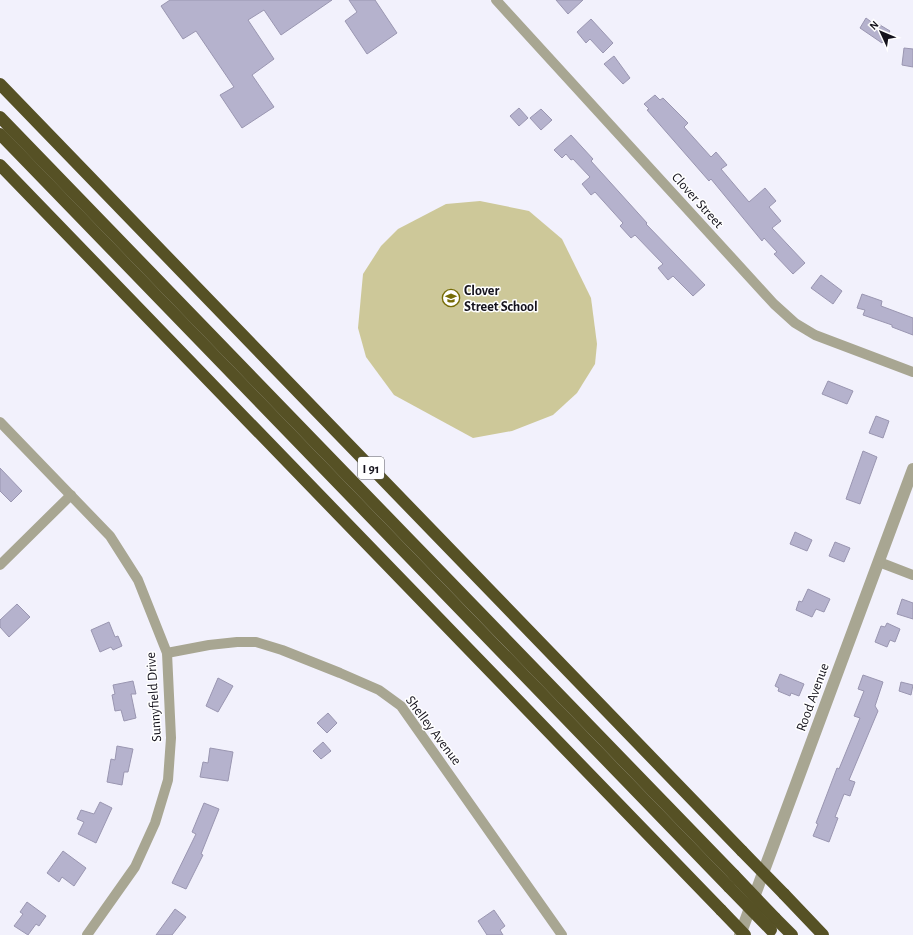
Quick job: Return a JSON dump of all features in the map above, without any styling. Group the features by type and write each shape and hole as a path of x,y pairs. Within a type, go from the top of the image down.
{"highway":[{"name":"I 91","path":"0,84 823,935"},
{"path":"0,117 792,935"},
{"path":"0,134 773,932"},
{"path":"0,165 745,935"}],"street":[{"name":"Clover Street","path":"496,0 774,304 795,323 815,335 913,372"},
{"name":"Sunnyfield Drive","path":"0,422 110,536 138,580 167,653 171,738 168,780 155,823 135,866 88,935"},
{"name":"Rood Avenue","path":"740,935 913,469"},
{"path":"0,565 71,495"},
{"path":"879,562 913,576"},
{"name":"Shelley Avenue","path":"167,653 216,644 256,642 282,650 340,673 384,694 401,706 562,935"}],"shaded area":[{"path":"480,201 529,211 562,239 591,298 597,344 595,364 577,393 553,415 512,431 473,438 394,395 366,357 358,328 363,274 381,246 398,229 446,204"}],"building":[{"path":"170,0 332,0 281,35 264,10 248,20 274,59 252,75 274,107 242,128 220,95 234,87 196,31 183,39 161,6"},
{"path":"349,0 375,0 397,33 367,54 345,21 357,12"},
{"path":"556,0 583,0 568,14"},
{"path":"866,18 874,24 875,22 890,31 882,43 860,28"},
{"path":"591,19 613,43 603,53 590,39 586,43 577,32"},
{"path":"904,48 913,49 913,67 902,65"},
{"path":"614,56 630,78 623,84 604,64"},
{"path":"655,95 660,100 663,98 688,123 684,127 711,157 716,152 727,165 721,169 749,202 765,188 776,201 769,207 781,221 772,228 805,263 793,274 774,254 777,252 764,238 762,241 711,179 709,181 647,110 649,109 644,104"},
{"path":"519,108 528,118 519,126 510,116"},
{"path":"541,109 552,120 541,130 530,118"},
{"path":"571,135 593,159 591,161 647,223 646,224 705,285 693,296 673,276 668,280 658,268 663,264 635,235 631,238 620,226 623,223 595,192 591,195 582,184 590,177 573,159 571,160 566,154 562,158 554,150"},
{"path":"821,275 842,291 833,304 811,288"},
{"path":"862,294 882,301 881,306 913,318 913,335 892,327 892,325 863,315 865,310 857,308"},
{"path":"828,381 853,391 847,404 822,394"},
{"path":"876,416 889,421 883,438 869,433"},
{"path":"863,451 877,457 860,504 846,499"},
{"path":"0,468 22,491 11,502 0,491"},
{"path":"795,532 812,540 807,551 790,544"},
{"path":"835,542 850,548 844,562 829,556"},
{"path":"808,589 830,599 824,612 816,609 812,617 796,610 799,601 802,602"},
{"path":"902,599 913,603 913,619 897,614"},
{"path":"17,604 30,617 9,637 0,627 0,620"},
{"path":"109,622 115,637 118,636 122,646 113,650 111,647 100,652 91,630"},
{"path":"887,623 900,629 895,642 890,640 887,647 875,642 881,626 885,627"},
{"path":"780,674 804,684 799,696 791,693 790,696 778,691 779,688 775,686"},
{"path":"863,675 883,682 875,706 878,711 849,780 855,782 850,796 844,794 835,817 838,818 829,842 813,836 818,824 816,823 837,768 839,769 860,718 854,716 864,691 858,689"},
{"path":"218,678 233,686 218,712 206,706"},
{"path":"133,681 136,694 131,694 136,718 124,721 121,710 115,711 112,695 115,694 113,685"},
{"path":"901,682 913,685 911,695 899,691"},
{"path":"328,713 337,723 327,733 317,723"},
{"path":"323,742 331,751 321,759 313,751"},
{"path":"117,746 133,749 128,772 124,772 122,785 107,782 111,759 115,760"},
{"path":"210,748 233,752 228,781 200,777 203,762 208,763"},
{"path":"100,802 112,808 96,843 78,834 84,822 77,819 81,810 94,814"},
{"path":"204,803 219,809 201,854 203,855 186,889 172,883 196,834 192,832"},
{"path":"63,851 86,868 74,886 62,877 59,882 47,873"},
{"path":"27,902 46,916 39,926 36,924 28,935 14,926 23,914 20,912"},
{"path":"175,909 186,917 172,935 156,935"},
{"path":"494,910 505,926 500,930 503,935 487,935 478,921"}],"place":[{"name":"Clover Street School","path":"451,298"}]}
